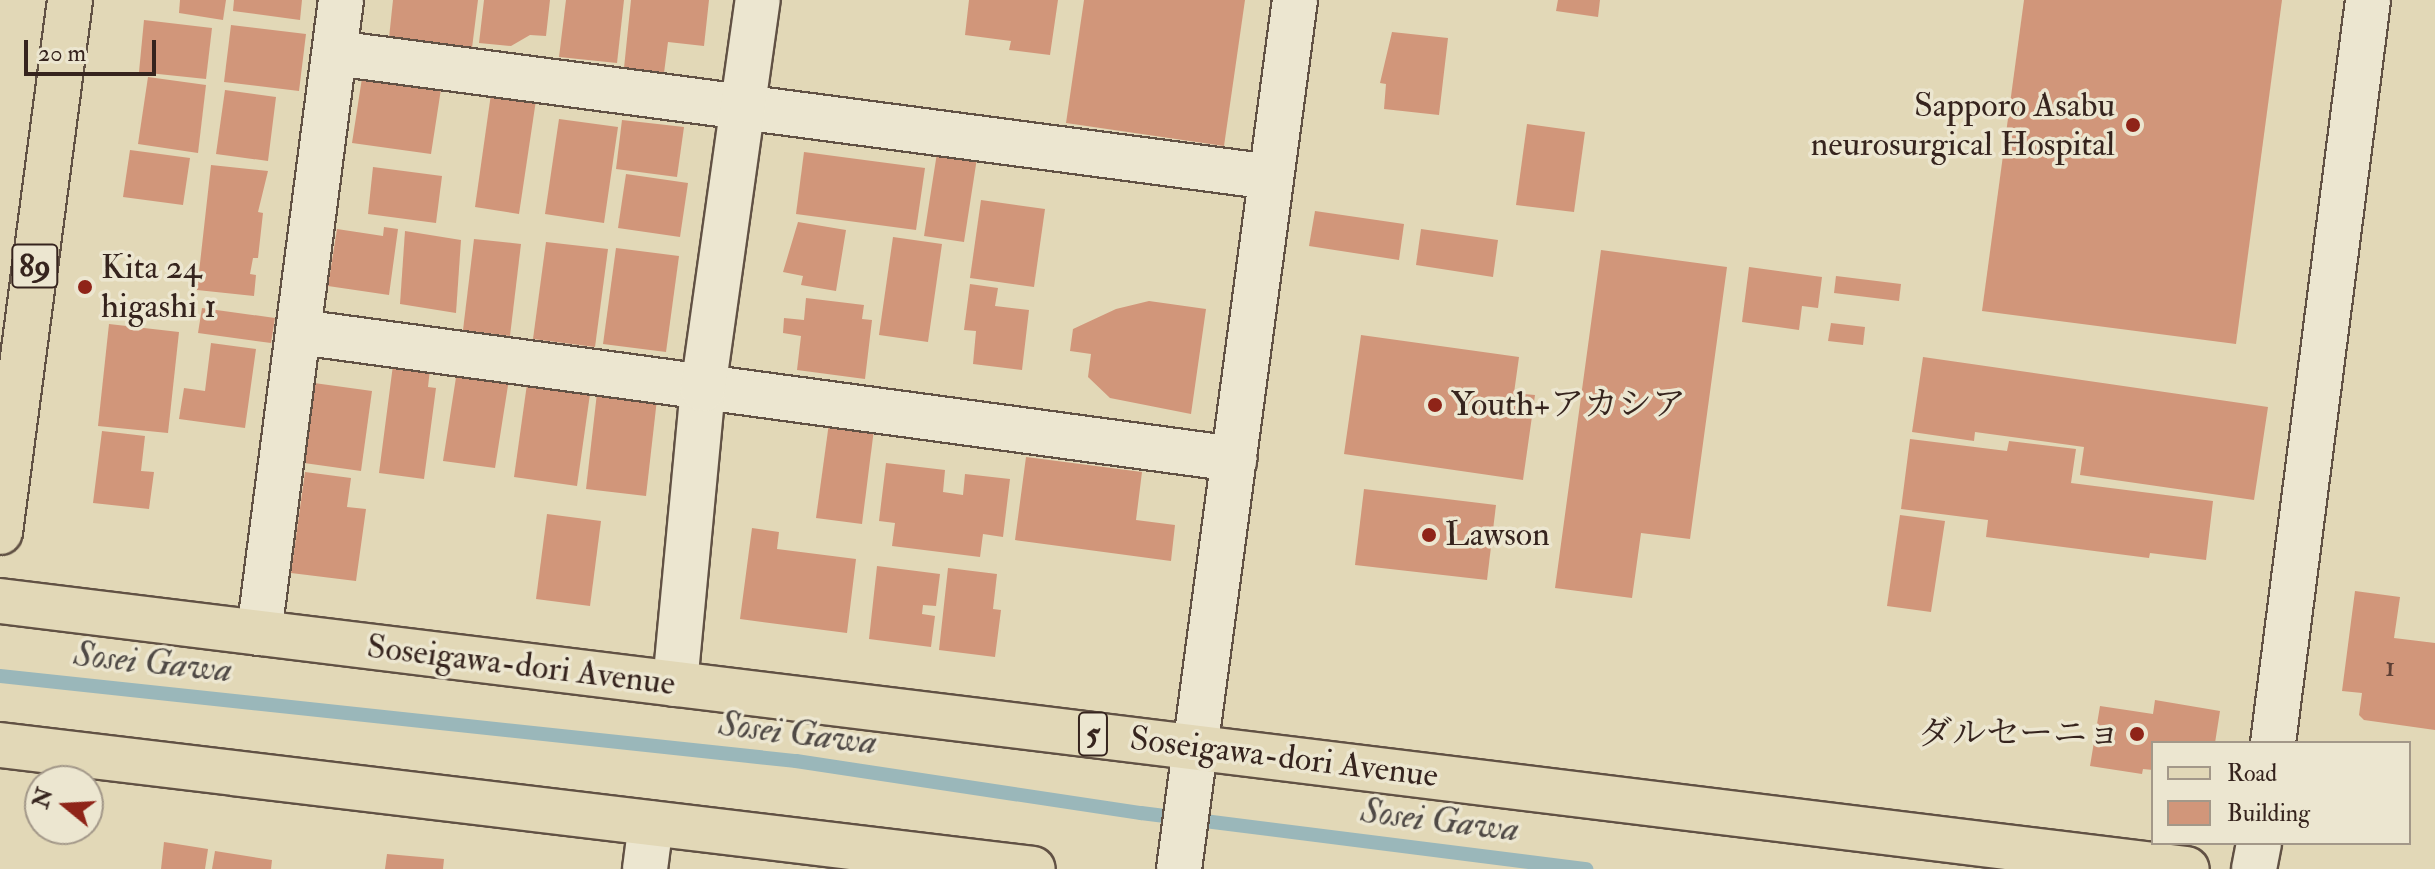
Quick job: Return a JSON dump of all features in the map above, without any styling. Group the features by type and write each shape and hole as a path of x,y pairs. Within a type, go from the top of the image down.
{"main road":[{"name":"89","path":"0,532 70,0"},
{"name":"Soseigawa-dori Avenue","path":"0,601 675,684 1193,765 2187,869"},
{"path":"0,745 1033,869"}],"street":[{"path":"259,633 341,0"},
{"path":"675,684 703,389 758,0"},
{"path":"1180,860 1295,0"},
{"path":"2273,741 2368,0"},
{"path":"335,53 743,110 1271,177"},
{"path":"300,332 1234,459"},
{"path":"645,869 651,823"},
{"path":"2254,869 2259,845"}],"building":[{"path":"180,0 226,0 223,20 179,13"},
{"path":"234,0 302,0 300,20 233,11"},
{"path":"393,0 478,0 472,48 389,38"},
{"path":"484,0 550,0 546,36 530,35 511,46 479,43"},
{"path":"566,0 624,0 617,63 559,57"},
{"path":"631,0 709,0 704,46 668,42 664,73 624,68"},
{"path":"969,0 1058,0 1050,55 1009,50 1011,41 965,35"},
{"path":"1084,0 1245,0 1224,146 1066,123"},
{"path":"1558,0 1600,0 1598,17 1556,11"},
{"path":"2024,0 2282,0 2236,344 1982,311"},
{"path":"144,20 212,28 206,79 139,72"},
{"path":"231,25 306,34 299,91 224,82"},
{"path":"1392,32 1448,38 1439,115 1384,109 1386,84 1380,83"},
{"path":"148,77 206,85 198,153 138,144"},
{"path":"362,78 441,89 431,154 352,143"},
{"path":"225,90 276,97 268,161 216,154"},
{"path":"491,94 536,100 519,214 475,207"},
{"path":"559,119 618,127 604,223 545,214"},
{"path":"622,120 684,127 677,177 616,169"},
{"path":"1527,124 1585,132 1574,212 1516,205"},
{"path":"130,150 190,158 183,205 123,197"},
{"path":"804,152 925,168 916,230 796,214"},
{"path":"937,153 977,158 964,242 924,236"},
{"path":"211,165 268,171 258,212 263,213 258,258 253,258 250,274 256,275 254,296 197,290"},
{"path":"373,167 442,176 436,223 368,214"},
{"path":"626,174 688,183 680,237 618,228"},
{"path":"981,200 1045,209 1034,287 970,278"},
{"path":"1315,211 1404,224 1399,260 1309,246"},
{"path":"798,222 846,230 836,291 801,285 803,276 783,272"},
{"path":"384,227 398,229 389,295 328,286 337,229 383,236"},
{"path":"1421,229 1498,240 1493,277 1416,265"},
{"path":"405,231 461,240 456,313 400,304"},
{"path":"893,237 942,244 928,342 879,335"},
{"path":"474,239 521,244 510,336 463,330"},
{"path":"546,242 608,249 595,347 533,339"},
{"path":"616,248 679,256 666,352 603,344"},
{"path":"1601,250 1727,267 1690,539 1641,533 1632,598 1555,588"},
{"path":"1749,267 1822,277 1818,308 1802,306 1799,330 1742,322"},
{"path":"1836,276 1901,284 1899,301 1834,293"},
{"path":"970,284 998,288 995,306 1029,310 1022,370 973,364 976,331 964,330"},
{"path":"806,298 864,305 862,319 872,320 865,379 797,370 801,336 783,333 784,318 804,320"},
{"path":"1149,301 1206,309 1191,414 1110,398 1088,377 1091,354 1070,351 1073,329 1116,309"},
{"path":"202,308 275,318 271,343 198,333"},
{"path":"1831,323 1865,327 1863,345 1828,341"},
{"path":"109,324 179,332 168,433 98,426"},
{"path":"1361,335 1519,357 1514,393 1535,395 1523,480 1344,454"},
{"path":"211,343 256,349 245,428 179,419 184,388 205,391"},
{"path":"1923,357 2268,407 2254,500 2080,475 2084,447 1975,432 1974,441 1912,432"},
{"path":"393,365 430,369 428,387 436,388 424,479 379,473"},
{"path":"457,371 509,379 495,468 443,461"},
{"path":"314,383 372,391 361,471 304,463"},
{"path":"527,384 590,394 577,486 514,477"},
{"path":"597,393 657,399 646,496 586,489"},
{"path":"829,423 874,429 862,524 816,518"},
{"path":"102,431 145,436 141,471 154,472 149,509 93,503"},
{"path":"1910,439 2007,451 2009,441 2076,449 2071,483 2213,501 2206,560 2150,553 2149,558 1986,537 1988,520 1901,509"},
{"path":"1026,457 1142,472 1136,520 1175,525 1171,561 1015,540"},
{"path":"886,463 945,470 943,492 963,495 965,474 1010,479 1003,537 983,534 980,557 892,546 895,523 879,521"},
{"path":"305,472 351,478 347,507 366,509 356,581 291,573"},
{"path":"1364,489 1496,505 1487,580 1355,565"},
{"path":"547,514 601,521 590,606 536,599"},
{"path":"1900,515 1945,521 1931,612 1887,606"},
{"path":"752,528 779,532 777,549 856,559 847,633 740,619"},
{"path":"877,566 940,574 936,606 923,605 922,614 935,616 931,647 869,639"},
{"path":"948,568 997,574 993,609 1001,610 995,657 939,650"},
{"path":"2355,591 2400,597 2394,638 2435,643 2435,730 2364,720 2359,715 2362,693 2342,691"},
{"path":"2155,700 2220,711 2215,741 2151,741 2151,770 2143,769 2142,774 2090,766 2100,706 2153,714"},
{"path":"164,842 208,849 205,869 161,869"},
{"path":"215,851 272,860 271,869 212,869"},
{"path":"387,854 444,859 443,869 385,869"}],"waterway":[{"name":"Sosei Gawa","path":"0,676 796,761 1141,813 1586,869"}],"place":[{"name":"Sapporo Asabu neurosurgical Hospital","path":"2133,125"},
{"name":"Kita 24 higashi 1","path":"85,287"},
{"name":"Youth+アカシア","path":"1435,405"},
{"name":"Lawson","path":"1429,535"},
{"name":"ダルセーニョ","path":"2137,734"}]}
